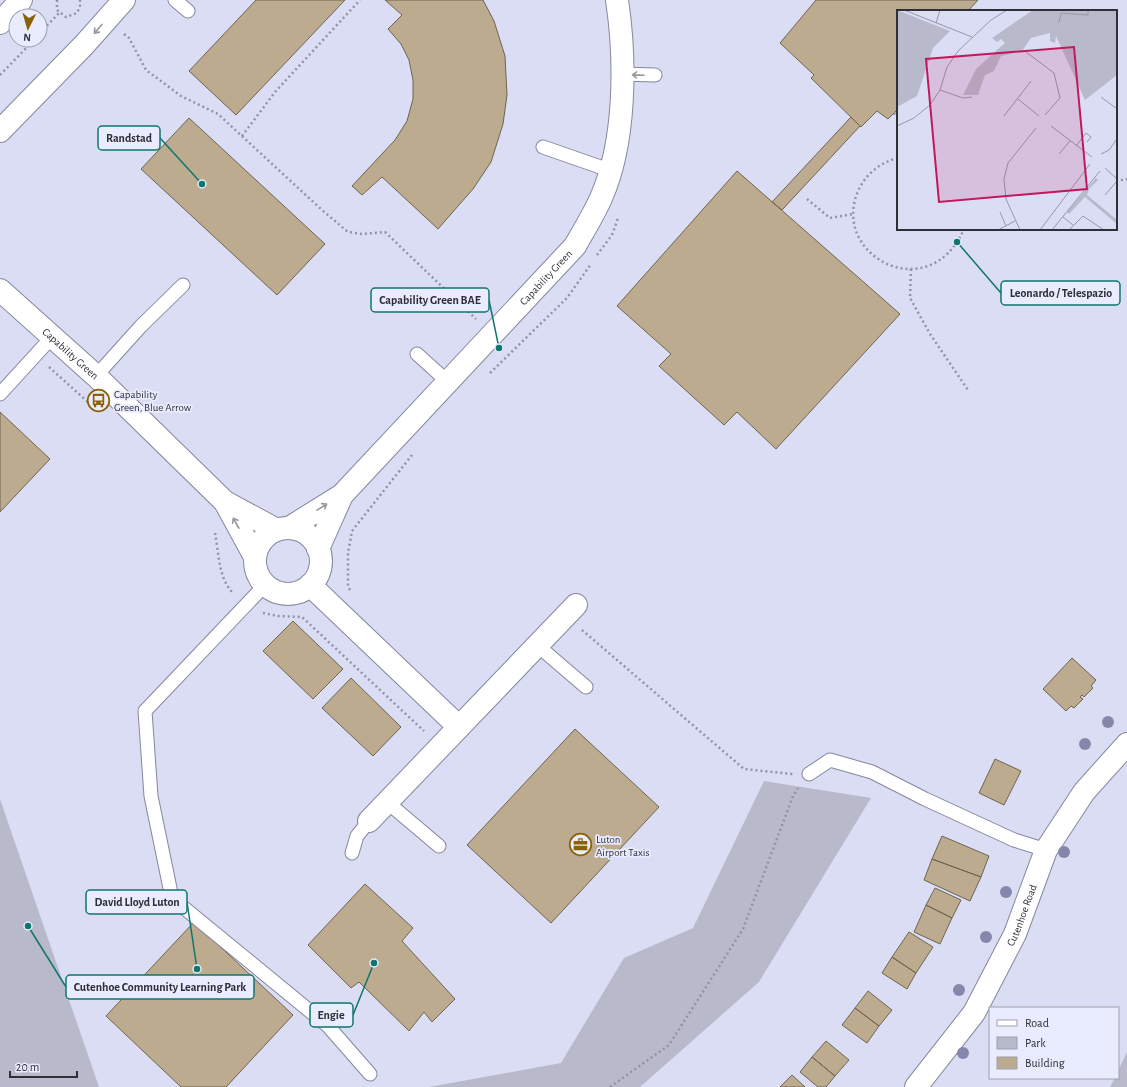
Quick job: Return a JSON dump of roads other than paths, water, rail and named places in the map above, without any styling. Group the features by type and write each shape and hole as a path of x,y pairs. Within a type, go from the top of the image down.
{"street":[{"path":"0,23 21,0"},
{"path":"0,131 84,45 124,0"},
{"name":"Capability Green","path":"342,495 575,246 601,197 610,170 619,134 621,32 616,0"},
{"name":"Capability Green","path":"0,290 96,376 225,502"},
{"path":"255,557 262,540 342,495"},
{"path":"318,549 342,495"},
{"path":"225,502 283,529 298,530 307,534 318,549 320,558 320,568 310,585 302,591 287,593 273,590 265,585 257,572 255,557 225,502"},
{"path":"310,585 459,727"},
{"path":"369,821 571,610"},
{"name":"Cutenhoe Road","path":"916,1087 974,1013 1015,934 1046,850 1084,792 1127,744"}],"lane":[{"path":"176,0 188,11"},
{"path":"621,74 655,75"},
{"path":"543,147 610,170"},
{"path":"96,376 141,326 183,285"},
{"path":"1,393 52,337"},
{"path":"417,354 448,382"},
{"path":"265,585 145,711 151,796 172,898 328,1026 370,1074"},
{"path":"537,645 586,687"},
{"path":"809,774 830,760 872,772 925,799 1014,840 1046,850"},
{"path":"387,802 439,846"},
{"path":"352,853 357,836 369,821"}],"place":[{"name":"Randstad","path":"202,184"},
{"name":"Leonardo / Telespazio","path":"957,242"},
{"name":"Capability Green BAE","path":"499,348"},
{"name":"Capability Green, Blue Arrow","path":"98,400"},
{"name":"Luton Airport Taxis","path":"580,845"},
{"name":"Cutenhoe Community Learning Park","path":"28,926"},
{"name":"Engie","path":"374,963"},
{"name":"David Lloyd Luton","path":"197,969"}]}
